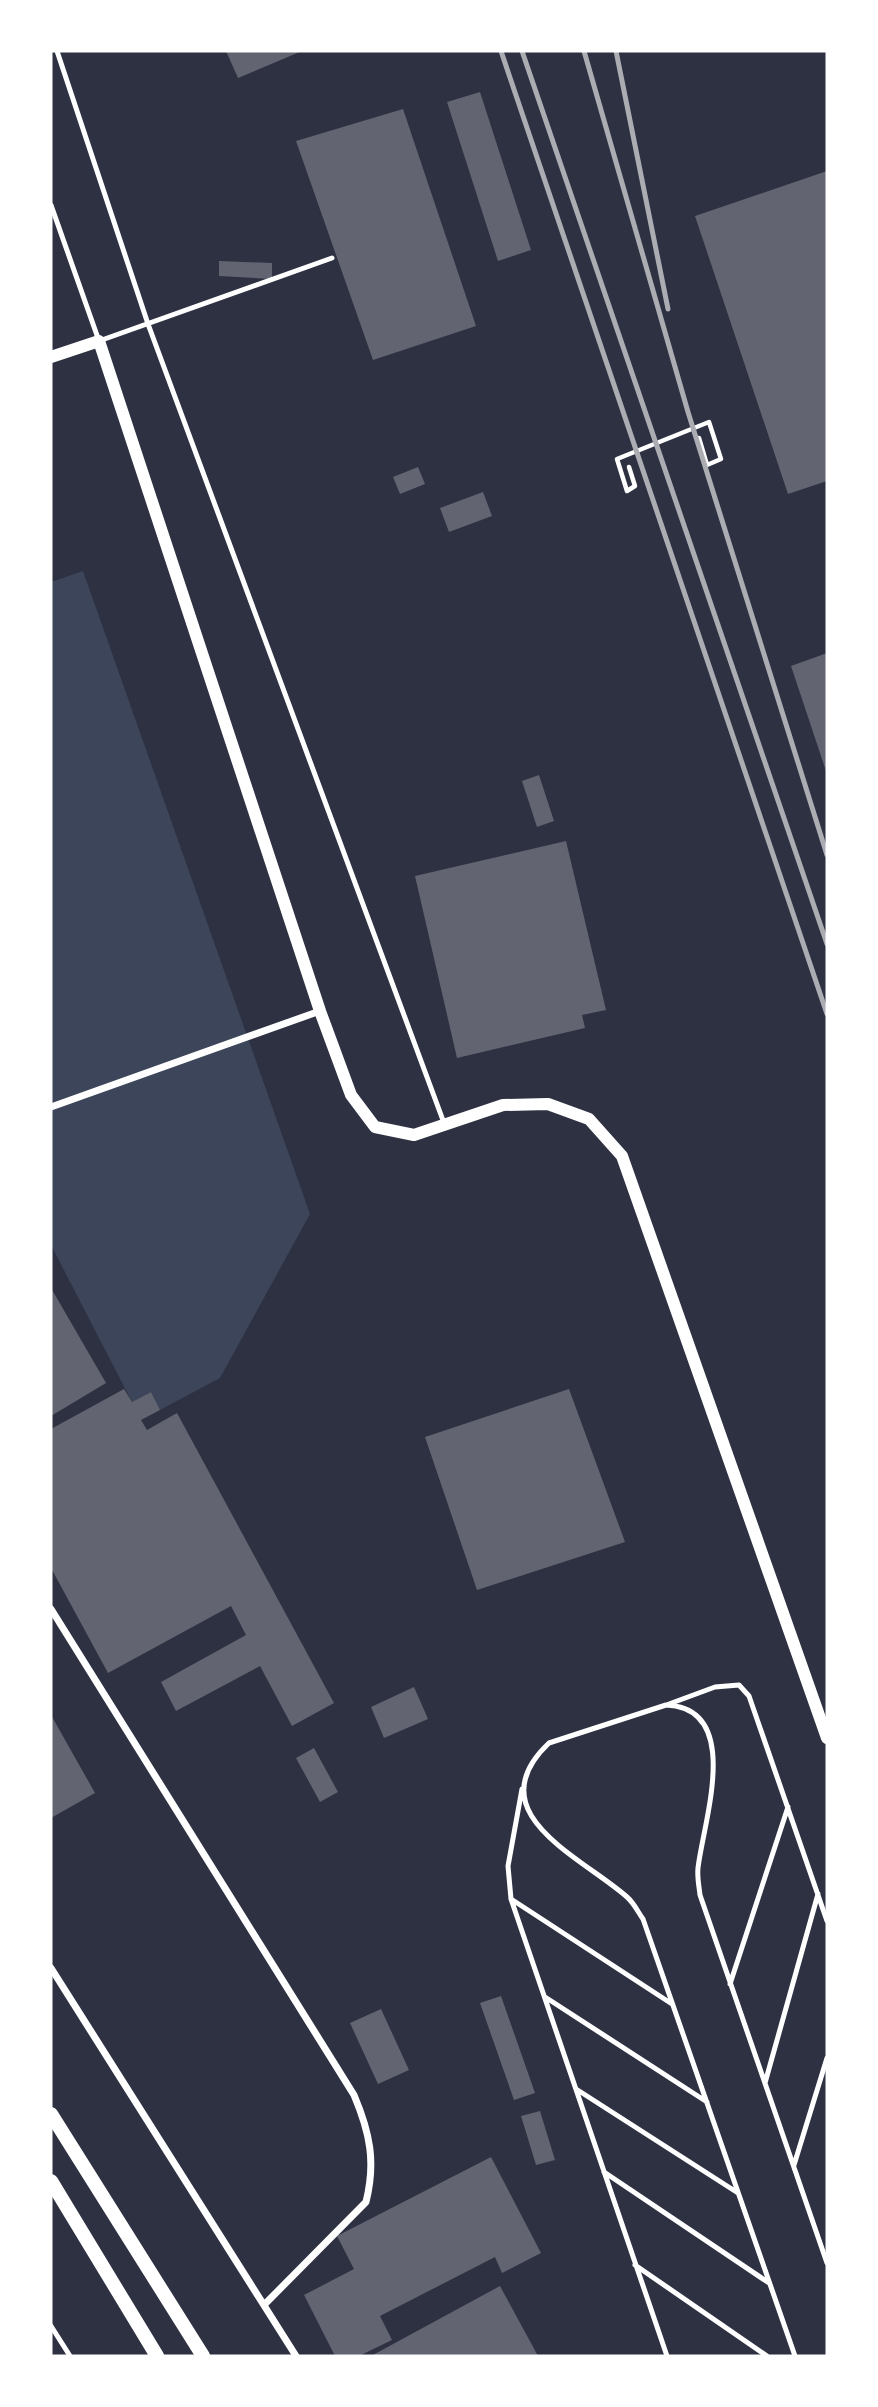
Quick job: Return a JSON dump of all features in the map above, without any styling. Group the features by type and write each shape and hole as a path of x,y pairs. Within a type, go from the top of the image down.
{"main road":[{"path":"51,2114 203,2356"},
{"path":"51,2181 157,2356"}],"street":[{"path":"51,357 99,341 320,1011 351,1096 375,1127 414,1135 503,1105 548,1104 589,1119 622,1156 827,1738"},
{"path":"51,1107 320,1011"},
{"path":"51,1609 354,2095 368,2127 373,2153 372,2180 366,2202 264,2305"},
{"path":"51,1968 296,2356"}],"lane":[{"path":"57,51 148,324 444,1123"},
{"path":"51,205 99,341 331,258"},
{"path":"667,2356 511,1899 508,1866 524,1779 535,1756 549,1743 715,1688 739,1685 749,1696 827,1921"},
{"path":"666,1705 683,1706 701,1720 711,1746 715,1776 698,1870 699,1895 827,2258"},
{"path":"524,1779 525,1809 542,1832 629,1899 643,1919 794,2356"},
{"path":"730,1984 788,1807"},
{"path":"765,2083 818,1894"},
{"path":"511,1899 672,2004"},
{"path":"545,1996 707,2102"},
{"path":"794,2167 827,2058"},
{"path":"576,2089 738,2193"},
{"path":"604,2172 769,2283"},
{"path":"635,2264 767,2356"},
{"path":"51,2326 70,2356"}],"path":[{"path":"629,467 635,486 627,491 617,459 623,454 709,422 721,458 707,465 699,438"}],"shaded area":[{"path":"83,571 310,1214 220,1378 160,1410 151,1392 132,1402 51,1245 51,582"}],"building":[{"path":"226,51 302,51 238,78"},
{"path":"480,92 531,250 498,261 447,102"},
{"path":"403,109 476,326 373,360 296,141"},
{"path":"827,171 827,481 788,494 695,216"},
{"path":"219,261 272,263 272,279 219,276"},
{"path":"418,467 425,484 400,494 393,477"},
{"path":"483,492 492,516 449,532 440,508"},
{"path":"827,653 827,774 791,666"},
{"path":"539,775 554,821 537,827 522,781"},
{"path":"566,841 606,1010 582,1015 585,1028 457,1058 415,876"},
{"path":"51,1288 106,1383 51,1416"},
{"path":"124,1389 132,1402 151,1392 160,1410 141,1420 147,1430 177,1413 334,1703 292,1726 260,1666 176,1711 161,1682 246,1635 231,1606 108,1673 51,1568 51,1429"},
{"path":"569,1389 625,1542 477,1590 425,1437"},
{"path":"414,1687 428,1719 384,1738 371,1707"},
{"path":"51,1715 95,1793 51,1818"},
{"path":"314,1748 338,1792 320,1802 296,1758"},
{"path":"501,1996 535,2093 514,2100 480,2003"},
{"path":"381,2009 409,2070 378,2084 350,2023"},
{"path":"540,2111 555,2160 536,2165 521,2116"},
{"path":"491,2157 541,2253 502,2273 495,2257 380,2316 392,2340 359,2356 335,2356 304,2295 354,2269 337,2236"},
{"path":"500,2286 538,2356 371,2356"}],"railway":[{"path":"501,51 827,1014"},
{"path":"522,51 827,944"},
{"path":"584,51 688,412 827,855"},
{"path":"616,51 668,309"}]}
